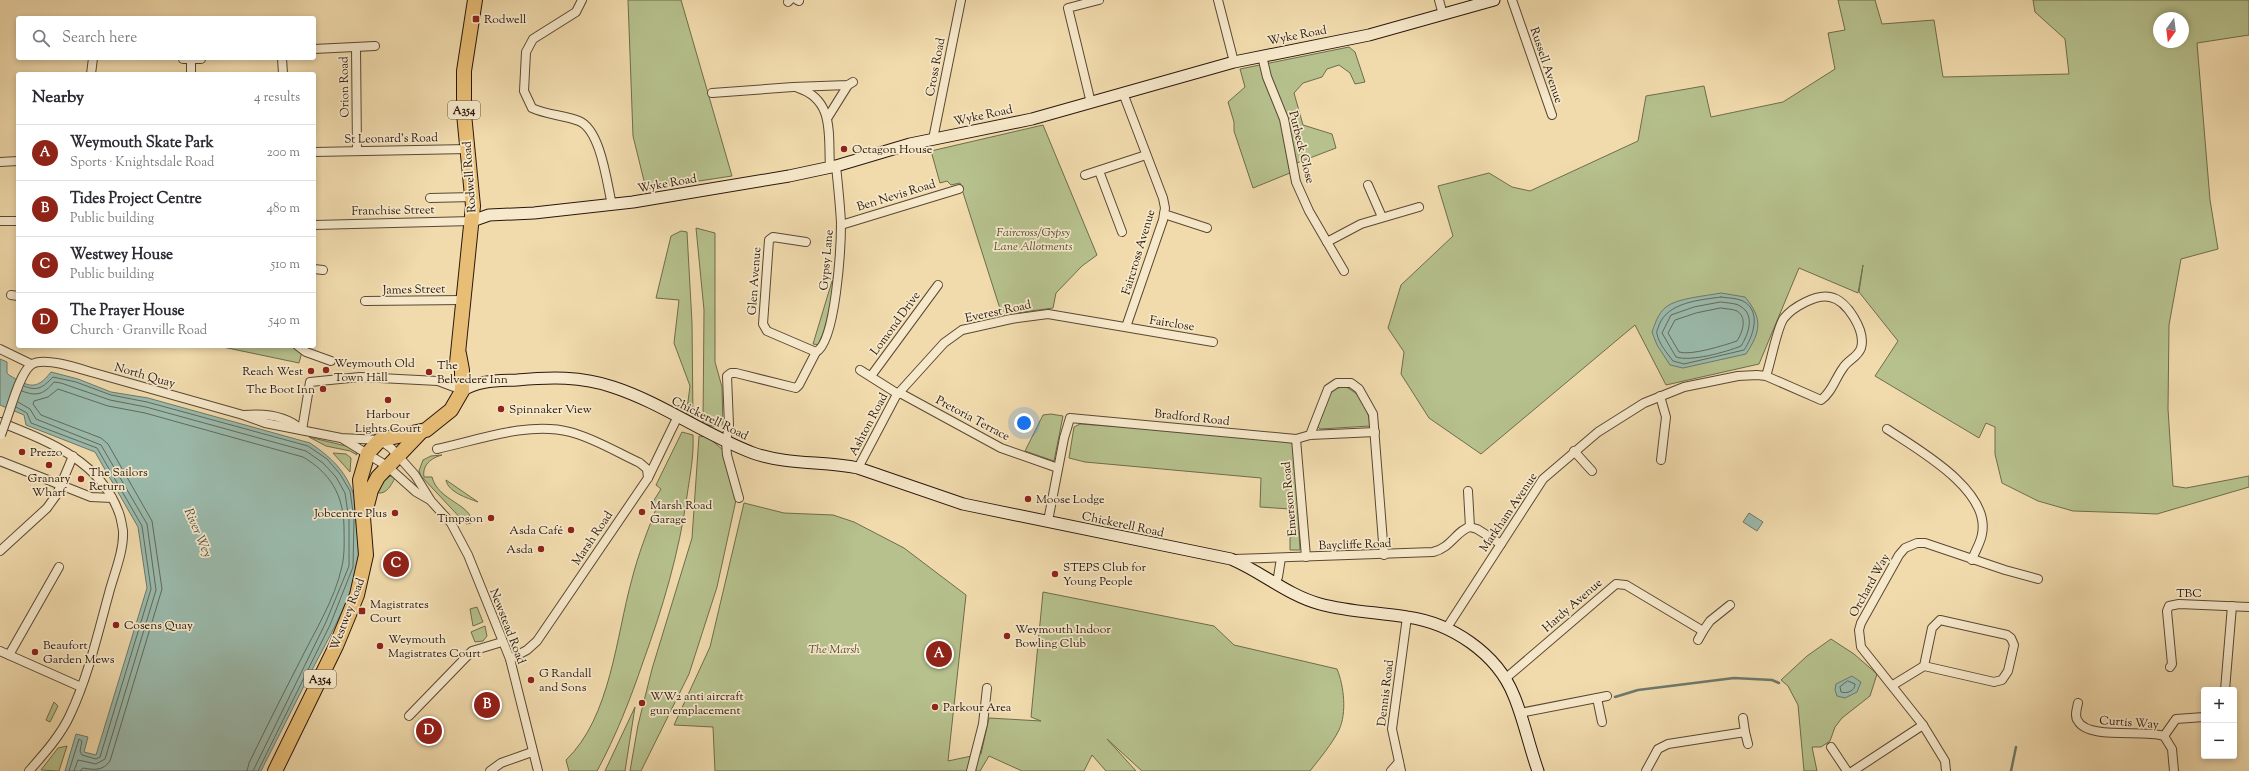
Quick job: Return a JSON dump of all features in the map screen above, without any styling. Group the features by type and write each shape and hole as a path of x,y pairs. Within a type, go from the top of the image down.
{"highway":[{"name":"Rodwell Road","path":"457,394 462,370 460,354 473,197 464,114 464,71 475,0"},
{"name":"A354","path":"387,466 399,456 420,433 438,423 457,394"},
{"name":"A354","path":"368,453 380,440 420,433"},
{"name":"Westwey Road","path":"275,771 336,646 354,604 366,555 360,480 368,453"},
{"name":"Westwey Road","path":"364,517 375,482 387,466"}],"main road":[{"name":"Wyke Road","path":"472,221 489,215 534,213 612,205 781,177 833,166 933,139 1032,118 1091,103 1234,62 1369,35 1494,0"},
{"name":"Chickerell Road","path":"457,394 480,383 569,378 612,386 678,416 726,442 755,453 792,462 842,465 858,468 963,504 1231,560 1252,568 1275,583 1304,598 1336,608 1407,617 1446,629 1475,646 1506,678 1520,713 1538,771"}],"street":[{"path":"582,0 576,12 533,39 526,52 524,91 532,108 580,121 589,127 595,138 612,205"},
{"name":"Cross Road","path":"933,139 961,0"},
{"path":"1091,103 1068,8 1099,0"},
{"path":"1218,0 1234,62"},
{"path":"1439,0 1443,15"},
{"name":"Russell Avenue","path":"1512,0 1552,115"},
{"path":"316,49 375,46"},
{"name":"Orion Road","path":"356,47 357,150"},
{"name":"Purbeck Close","path":"1262,56 1268,80 1284,119 1296,182 1309,211 1344,271"},
{"path":"91,72 93,60"},
{"path":"187,60 190,72"},
{"path":"282,60 283,72"},
{"path":"712,93 793,87 836,86 850,83 842,93 828,117"},
{"path":"836,86 841,89 842,93"},
{"path":"793,87 814,97 824,107 828,117"},
{"name":"Faircross Avenue","path":"1123,93 1163,198 1164,214 1126,327"},
{"name":"Gypsy Lane","path":"726,442 729,425 726,382 728,375 736,373 796,388 800,385 816,352 825,343 832,317 838,269 841,225 828,117"},
{"name":"St Leonard's Road","path":"316,152 468,149"},
{"path":"1085,175 1146,155"},
{"path":"0,162 16,161"},
{"path":"1099,171 1122,232"},
{"path":"1368,185 1382,217"},
{"name":"Ben Nevis Road","path":"841,225 959,189"},
{"path":"430,198 473,197"},
{"path":"1327,242 1357,226 1382,217 1419,207"},
{"path":"1164,214 1207,228"},
{"path":"0,221 16,221"},
{"name":"Franchise Street","path":"316,225 472,221"},
{"name":"Glen Avenue","path":"806,242 773,237 769,240 763,324 767,331 816,352"},
{"name":"Lomond Drive","path":"871,376 938,285"},
{"name":"Markham Avenue","path":"1446,629 1543,479 1574,451 1604,428 1644,403 1660,396 1684,387 1738,376 1766,376 1821,400 1830,391 1844,366 1858,353 1861,348 1861,330 1856,320 1842,304 1830,297 1817,298 1803,304 1783,319 1766,376"},
{"name":"James Street","path":"364,301 464,300"},
{"name":"Everest Road","path":"899,394 944,343 955,334 966,329 1043,314 1126,327"},
{"name":"Fairclose","path":"1126,327 1213,342"},
{"path":"301,348 306,352 331,361"},
{"path":"0,349 31,364 22,378 0,436"},
{"name":"North Quay","path":"31,364 40,362 66,365 243,415 265,423 341,438 380,440"},
{"path":"860,370 899,394"},
{"path":"302,430 310,382 360,377 438,381 457,394"},
{"path":"1310,435 1328,389 1337,383 1351,383 1364,395 1373,414 1384,555"},
{"name":"Ashton Road","path":"858,468 899,394"},
{"name":"Pretoria Terrace","path":"899,394 1001,448 1058,468"},
{"path":"1660,396 1666,417 1661,460"},
{"name":"Marsh Road","path":"510,659 527,650 537,641 648,478 678,416"},
{"name":"Bradford Road","path":"1058,468 1070,418 1296,439 1310,435 1375,432"},
{"path":"0,422 44,439 73,456 96,476 112,498 121,520 123,532 120,549 81,687 70,716 29,771"},
{"path":"437,448 533,428 560,429 585,437 640,463 647,469 648,478"},
{"path":"1887,429 1951,473 1965,488 1975,503 1982,518 1982,534 1972,560"},
{"name":"North Quay","path":"341,438 368,453 387,466"},
{"name":"Emerson Road","path":"1296,439 1306,557"},
{"name":"Newstead Road","path":"380,440 399,456 421,484 431,501 450,523 462,542 510,659 532,752 538,771"},
{"path":"726,442 728,461 739,498"},
{"path":"1574,451 1592,471"},
{"path":"0,551 47,508 57,494 73,456"},
{"path":"0,462 91,497 112,498"},
{"name":"Newstead Road","path":"387,466 416,492 431,501"},
{"path":"1048,521 1058,468"},
{"path":"1468,491 1470,527 1477,529 1501,544"},
{"name":"Baycliffe Road","path":"1231,560 1384,555 1439,551 1452,543 1464,529 1470,527"},
{"name":"Orchard Way","path":"1946,771 1945,761 1923,725 1862,647 1859,630 1861,623 1899,555 1905,548 1917,543 1925,543 1972,560 2038,579"},
{"path":"1275,583 1281,558"},
{"path":"9,655 59,567"},
{"name":"Hardy Avenue","path":"1506,678 1616,584 1626,585 1703,631"},
{"name":"TBC","path":"2170,667 2172,664 2167,611 2169,606 2178,604 2249,607"},
{"path":"1698,640 1710,621 1730,605"},
{"path":"2225,687 2232,606"},
{"name":"Dennis Road","path":"1401,771 1392,736 1392,724 1407,617"},
{"path":"1893,685 1924,666 1994,682 2002,680 2008,671 2014,645 2013,641 2007,635 1940,620 1932,628 1924,666"},
{"path":"409,716 472,651 502,642"},
{"path":"0,651 81,687"},
{"path":"970,771 983,724 987,688"},
{"path":"1520,713 1607,696"},
{"path":"1597,698 1602,722"},
{"name":"Curtis Way","path":"2078,703 2076,718 2078,722 2087,730 2151,733 2164,736 2172,749 2174,771"},
{"path":"2164,736 2176,719 2201,717"},
{"path":"1743,718 1748,744"},
{"path":"1853,771 1923,725"},
{"path":"1646,771 1658,749 1665,745 1745,732"},
{"path":"1830,747 1847,771"},
{"path":"490,771 501,763 532,752"},
{"path":"1391,771 1399,762"}],"green space":[{"path":"628,0 681,0 732,176 646,189 633,136"},
{"path":"1838,0 1875,0 1882,24 1934,20 1943,77 2069,74 2065,39 2035,12 2033,0 2249,0 2249,35 2197,43 2210,200 2218,249 2181,259 2169,325 2168,409 2173,486 2186,488 2249,476 2249,487 2157,514 2073,511 2038,501 2002,483 1995,454 1995,427 1986,423 1979,438 1875,376 1898,341 1859,292 1863,265 1858,293 1799,268 1759,364 1666,385 1635,325 1481,454 1429,418 1401,374 1404,352 1388,328 1401,285 1453,236 1438,186 1489,173 1512,187 1530,191 1638,141 1646,96 1704,86 1711,117 1783,102 1835,69 1828,33 1845,30"},
{"path":"1349,47 1355,52 1365,82 1355,84 1350,73 1339,65 1327,69 1322,77 1303,83 1294,93 1303,125 1332,134 1336,148 1289,166 1290,173 1253,188 1234,131 1234,122 1228,102 1245,87 1240,69"},
{"name":"Faircross/Gypsy Lane Allotments","path":"1043,125 1097,255 1082,266 1056,293 1053,308 1002,315 960,183 951,185 947,181 940,183 931,151"},
{"path":"696,228 715,233 715,362 722,387 723,428 703,424 704,310"},
{"path":"681,231 687,232 692,323 693,421 686,417 690,386 674,343 679,300 656,298 671,236"},
{"path":"836,268 829,320 820,345 813,344"},
{"path":"228,348 293,348 302,352 299,363"},
{"path":"1346,387 1361,398 1368,413 1370,426 1320,429 1317,426 1330,394 1336,388"},
{"path":"1051,414 1063,416 1054,461 1025,451 1043,415"},
{"path":"1080,424 1294,439 1300,550 1290,550 1290,509 1260,507 1261,478 1085,462 1069,458 1074,427"},
{"path":"682,432 693,435 692,466 680,538 670,580 657,621 628,704 597,771 569,771 566,760 581,742 593,722 610,675 634,570 656,509 651,505 661,489 656,485"},
{"path":"699,436 708,437 723,450 736,500 717,587 689,674 641,771 630,771 638,725 652,669 692,538"},
{"path":"309,437 350,447 355,450 357,455 350,451 326,446"},
{"path":"333,453 346,454 351,458 350,472"},
{"path":"442,455 434,458 428,463 424,469 424,477 432,477 435,485 441,492 467,511 471,517 472,523 466,524 421,476 419,471 423,460 431,456"},
{"path":"390,476 395,478 388,488 381,493 376,492 378,485"},
{"path":"446,480 478,502 454,491 447,484"},
{"name":"The Marsh","path":"744,503 784,513 833,515 854,522 904,548 966,595 948,761 981,754 989,718 1041,721 1031,717 1043,592 1214,626 1234,645 1337,669 1344,700 1343,716 1339,730 1310,771 1142,771 1107,739 1136,771 1106,771 1092,755 1084,771 1022,771 989,756 980,771 715,771 713,727 674,725 710,647"},
{"path":"477,607 483,622 473,626 470,609"},
{"path":"485,626 487,636 483,641 475,642 471,632"},
{"path":"1831,639 1854,654 1877,674 1870,696 1842,718 1835,727 1830,741 1821,747 1812,747 1817,771 1804,771 1798,705 1788,686 1781,680 1807,656"},
{"path":"54,702 58,706 50,722 46,720"},
{"path":"635,707 625,771 605,771"},
{"path":"67,746 59,771 41,770 58,748"}],"water":[{"path":"1721,293 1745,297 1755,312 1758,325 1757,332 1746,354 1683,368 1670,365 1657,345 1652,332 1661,312 1666,307 1677,301"},
{"name":"River Wey","path":"0,359 7,362 7,373 9,375 27,384 32,385 41,382 51,372 78,379 111,392 148,398 310,443 331,460 346,478 351,488 358,513 359,558 357,569 349,595 338,620 261,771 65,771 76,734 88,737 84,752 96,755 147,588 138,527 95,452 26,425 24,415 0,405"},
{"path":"1749,513 1763,522 1757,531 1743,522"},
{"path":"1852,676 1861,682 1857,692 1845,698 1837,696 1835,690 1836,684"}],"waterway":[{"path":"1615,697 1638,690 1734,678 1772,680 1779,683"},
{"path":"2011,771 2016,747"}],"place":[{"name":"Rodwell","path":"476,19"},
{"name":"Octagon House","path":"844,149"},
{"name":"Weymouth Old Town Hall","path":"326,370"},
{"name":"Reach West","path":"311,371"},
{"name":"The Belvedere Inn","path":"429,372"},
{"name":"The Boot Inn","path":"323,389"},
{"name":"Harbour Lights Court","path":"388,400"},
{"name":"Spinnaker View","path":"501,409"},
{"name":"Prezzo","path":"22,452"},
{"name":"Granary Wharf","path":"49,465"},
{"name":"The Sailors Return","path":"81,479"},
{"name":"Moose Lodge","path":"1028,499"},
{"name":"Marsh Road Garage","path":"642,512"},
{"name":"Jobcentre Plus","path":"395,513"},
{"name":"Timpson","path":"491,518"},
{"name":"Asda Café","path":"571,530"},
{"name":"Asda","path":"541,549"},
{"name":"Westwey House","path":"396,564"},
{"name":"STEPS Club for Young People","path":"1055,574"},
{"name":"Magistrates Court","path":"362,611"},
{"name":"Cosens Quay","path":"116,625"},
{"name":"Weymouth Indoor Bowling Club","path":"1007,636"},
{"name":"Weymouth Magistrates Court","path":"380,646"},
{"name":"Beaufort Garden Mews","path":"35,652"},
{"name":"Weymouth Skate Park","path":"939,654"},
{"name":"G Randall and Sons","path":"531,680"},
{"name":"WW2 anti aircraft gun emplacement","path":"642,703"},
{"name":"Tides Project Centre","path":"487,705"},
{"name":"Parkour Area","path":"935,707"},
{"name":"The Prayer House","path":"429,731"}]}
